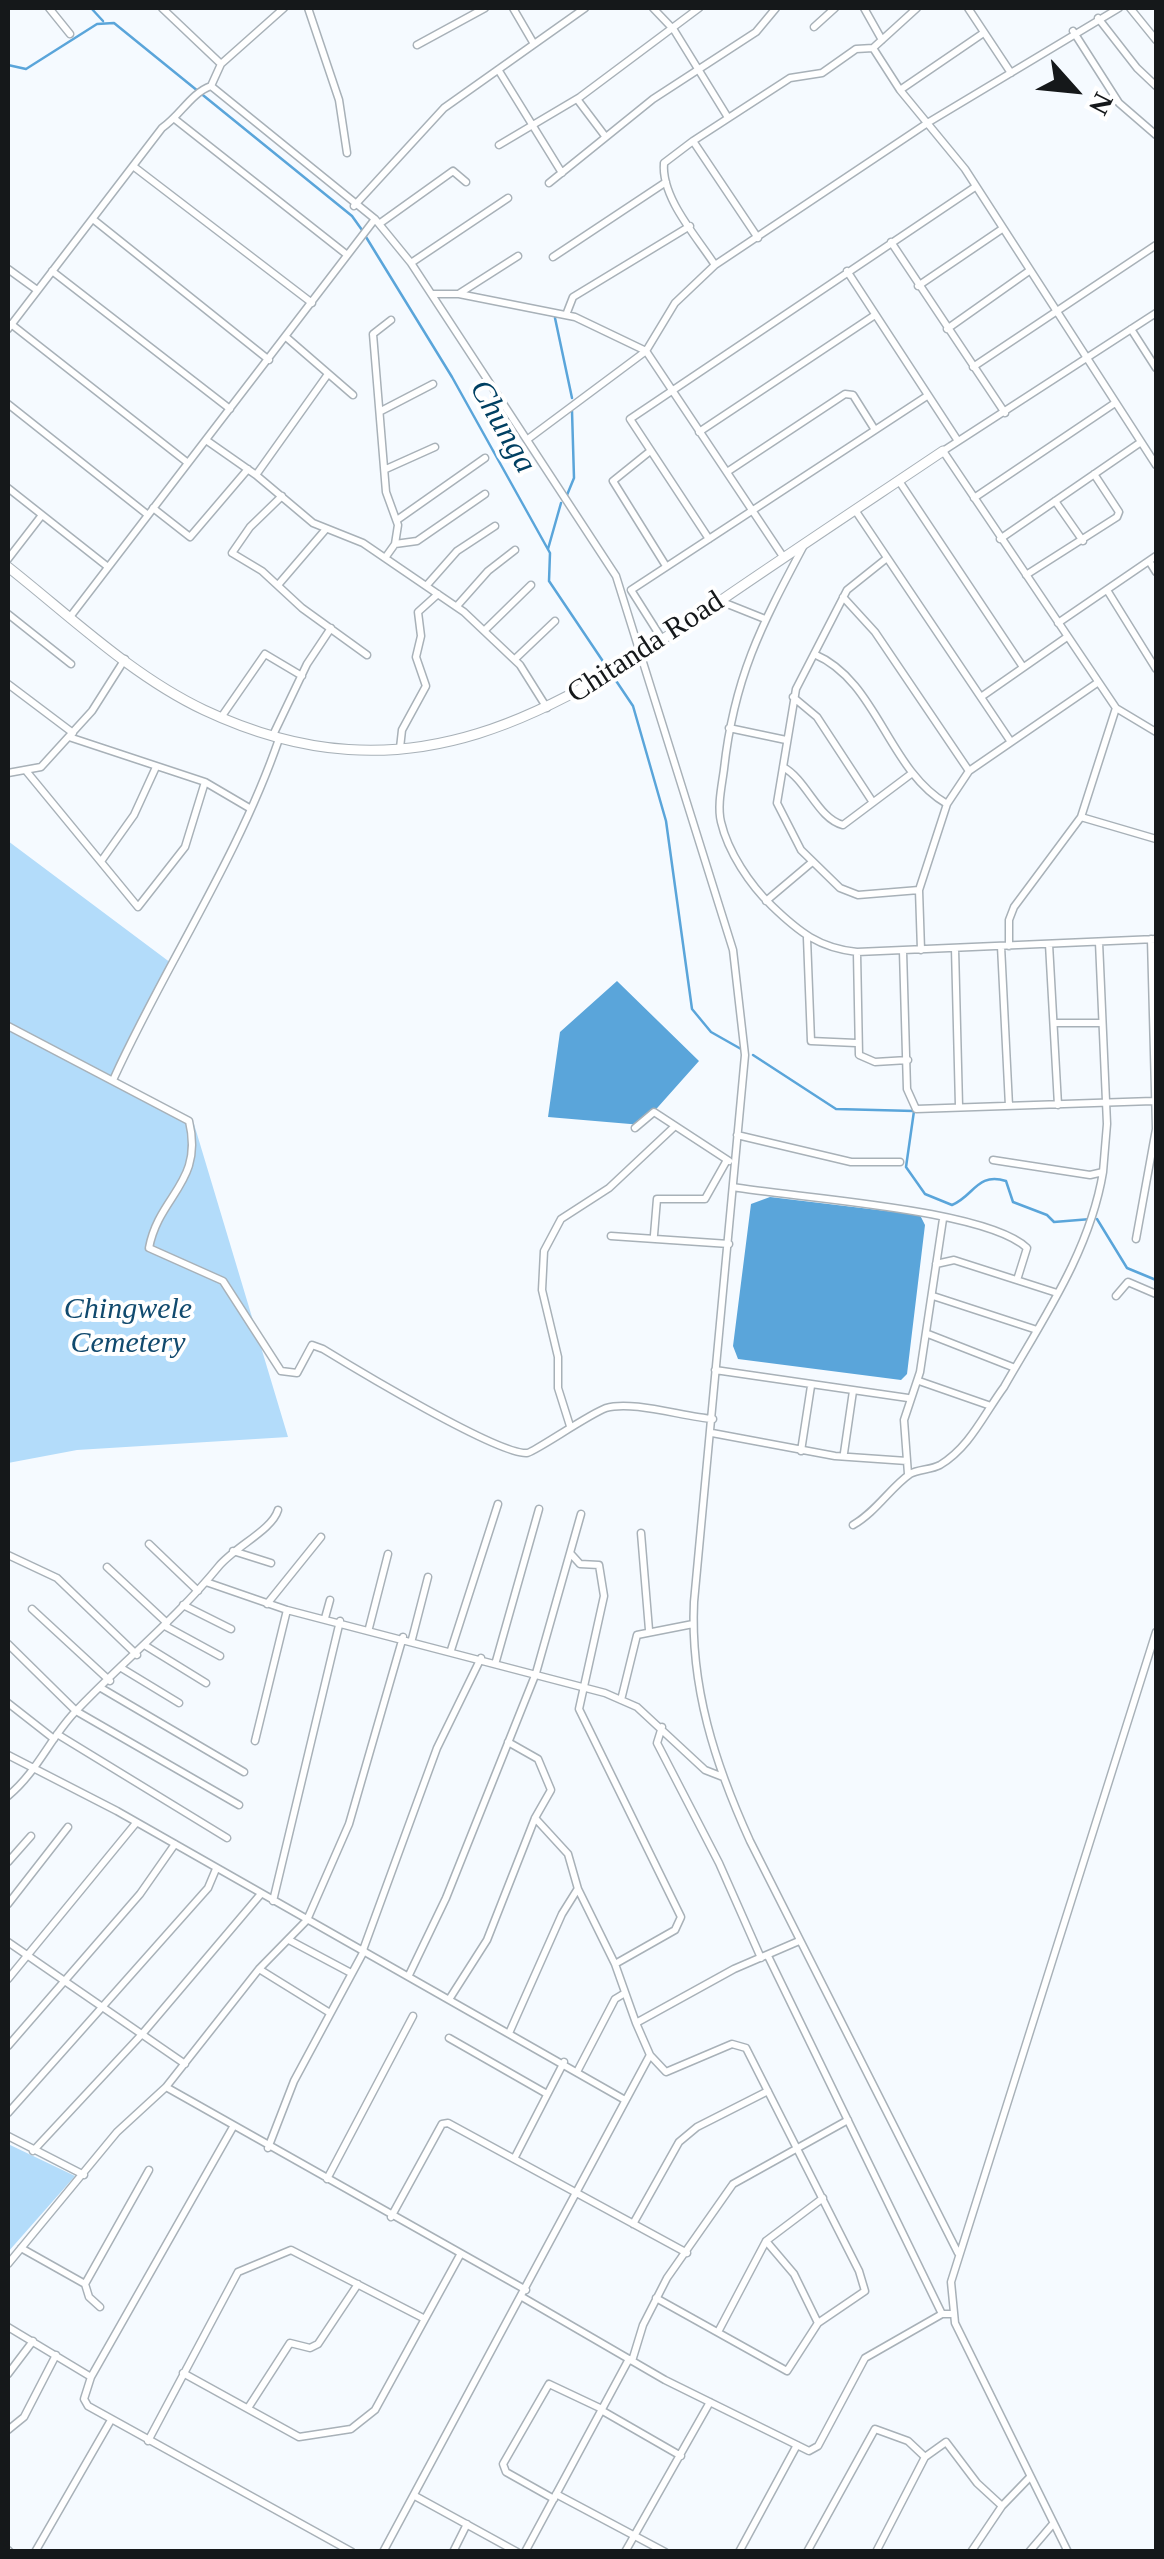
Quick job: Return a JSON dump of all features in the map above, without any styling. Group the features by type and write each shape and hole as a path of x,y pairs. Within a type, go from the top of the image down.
{"street":[{"path":"49,8 60,28 70,34"},
{"path":"188,463 9,326 161,129 176,120 199,90 211,86 220,64 284,8"},
{"path":"308,8 339,100 347,153"},
{"path":"417,45 485,8"},
{"path":"513,8 534,44"},
{"path":"354,206 444,108 585,8"},
{"path":"653,8 674,30 727,116"},
{"path":"498,146 577,99 699,8"},
{"path":"550,183 605,136 756,32 776,8"},
{"path":"814,26 834,8"},
{"path":"864,8 882,40"},
{"path":"715,265 666,182 664,163 727,116 790,78 822,74 856,49 873,48 916,8"},
{"path":"968,8 1011,73"},
{"path":"1088,8 1156,86"},
{"path":"528,439 646,351 675,303 715,265 930,122 1074,31 1119,8"},
{"path":"1130,8 1156,40"},
{"path":"168,9 220,64"},
{"path":"1074,31 1120,104 1156,135"},
{"path":"900,90 982,34"},
{"path":"873,48 900,90 930,122 975,187 1156,465"},
{"path":"499,71 562,173"},
{"path":"211,86 377,222 411,263 616,576 708,860 736,962 745,1055 731,1162 729,1244 693,1624 702,1706 723,1777 799,1942 958,2253"},
{"path":"577,99 605,136"},
{"path":"176,120 346,254"},
{"path":"694,141 758,238"},
{"path":"133,166 312,304"},
{"path":"70,617 312,304 363,230 453,171 466,182"},
{"path":"553,257 666,182"},
{"path":"709,539 630,418 975,187"},
{"path":"411,263 508,198"},
{"path":"94,220 269,360"},
{"path":"566,315 573,297 690,226"},
{"path":"918,286 1002,229"},
{"path":"890,242 1005,412"},
{"path":"973,367 1156,244"},
{"path":"458,294 518,256"},
{"path":"8,269 37,290"},
{"path":"52,271 230,409"},
{"path":"846,271 958,441"},
{"path":"947,329 1029,271"},
{"path":"432,294 458,294 566,315 601,326 646,351 784,558"},
{"path":"1156,312 944,450 1097,683 1116,708 1156,732"},
{"path":"700,432 875,315"},
{"path":"386,558 395,544 397,520 386,492 374,334 391,320"},
{"path":"1131,329 1156,368"},
{"path":"286,337 353,395"},
{"path":"256,475 328,374"},
{"path":"381,411 433,384"},
{"path":"727,472 845,394 853,395 875,430"},
{"path":"662,640 630,591 927,396"},
{"path":"8,404 190,537 248,470"},
{"path":"974,498 1116,404"},
{"path":"206,440 326,530 363,543 457,606 514,658 539,690 547,710"},
{"path":"1000,539 1141,442"},
{"path":"386,469 435,447"},
{"name":"Chitanda Road","path":"8,567 159,686 221,717 277,736 346,748 400,749 454,741 547,710 642,654 944,450"},
{"path":"650,452 612,481 666,566"},
{"path":"397,520 484,458"},
{"path":"1025,575 1083,542 1119,514 1094,474"},
{"path":"899,480 1023,667"},
{"path":"8,488 108,566"},
{"path":"395,544 418,541 485,494"},
{"path":"282,496 232,553 367,655"},
{"path":"1055,501 1083,542"},
{"path":"855,510 1011,742"},
{"path":"8,559 42,515"},
{"path":"427,585 457,551 495,526"},
{"path":"278,585 326,530"},
{"path":"804,546 765,619 736,688 720,819 740,864 766,901 806,938 828,948 904,951 1154,939 1155,1142 1136,1239"},
{"path":"457,606 488,571 515,550"},
{"path":"888,558 863,573 843,598 793,697 777,803 812,864 851,894 919,890"},
{"path":"1058,623 1153,558 1156,572"},
{"path":"485,630 531,584"},
{"path":"1107,590 1156,668"},
{"path":"400,749 402,730 426,686 416,657 421,636 418,612 438,593"},
{"path":"843,598 875,632 969,771"},
{"path":"720,601 765,619"},
{"path":"8,614 71,664"},
{"path":"514,658 555,621"},
{"path":"114,1078 148,1003 222,873 302,676 330,628"},
{"path":"980,698 1067,638"},
{"path":"221,717 265,654 302,676"},
{"path":"814,654 846,674 911,774 925,792 947,804"},
{"path":"8,763 12,771 41,767 71,735 126,658"},
{"path":"921,950 919,890 947,804 969,771 1097,683"},
{"path":"8,684 71,735 205,782 251,809"},
{"path":"793,697 817,717 872,801"},
{"path":"1009,1106 1005,946 1009,920 1014,907 1081,817 1116,708"},
{"path":"729,728 787,740"},
{"path":"102,860 124,832 156,767"},
{"path":"783,767 798,777 833,822 846,824 911,774"},
{"path":"26,772 68,826 102,860 126,898 142,906 185,848 205,782"},
{"path":"1081,817 1156,839"},
{"path":"766,901 812,864"},
{"path":"806,938 811,1040 856,1043"},
{"path":"853,1525 888,1499 908,1474 934,1468 958,1452 1015,1368 1088,1230 1103,1172 1099,942"},
{"path":"1049,944 1058,1104"},
{"path":"955,948 959,1107"},
{"path":"904,951 907,1088 916,1109 1154,1101"},
{"path":"857,952 859,1055 866,1060 908,1060"},
{"path":"1054,1023 1102,1023"},
{"path":"8,1026 184,1116 194,1147 188,1176 168,1202 149,1248 223,1280 282,1371 297,1372 312,1346 323,1349 415,1402 518,1452 538,1450 551,1436 612,1407 713,1419"},
{"path":"635,1128 654,1112 731,1162"},
{"path":"570,1426 542,1290 544,1252 561,1218 609,1188 674,1127"},
{"path":"737,1135 851,1162 876,1166 900,1162"},
{"path":"993,1160 1082,1174 1103,1172"},
{"path":"654,1236 657,1199 705,1199 731,1162"},
{"path":"733,1187 943,1219 1003,1233 1024,1244 1028,1252 1017,1280"},
{"path":"908,1474 903,1432 910,1397 919,1381 943,1219"},
{"path":"611,1236 729,1244"},
{"path":"936,1264 954,1260 1057,1293"},
{"path":"1116,1296 1128,1282 1156,1294"},
{"path":"933,1296 1037,1330"},
{"path":"927,1334 1015,1368"},
{"path":"715,1370 910,1397"},
{"path":"919,1381 988,1405"},
{"path":"801,1451 811,1386"},
{"path":"844,1453 853,1392"},
{"path":"712,1433 801,1451 907,1461"},
{"path":"452,1650 498,1504"},
{"path":"496,1661 539,1509"},
{"path":"8,1796 36,1770 55,1736 76,1710 146,1646 232,1551 273,1522 278,1510"},
{"path":"409,1976 536,1673 581,1514"},
{"path":"641,1533 649,1630"},
{"path":"268,1604 321,1537"},
{"path":"149,1544 198,1591"},
{"path":"232,1551 270,1563"},
{"path":"369,1628 388,1554"},
{"path":"570,1554 580,1564 599,1564 604,1596 582,1684 580,1713 681,1917 679,1928 615,1964"},
{"path":"8,1555 57,1578 137,1655"},
{"path":"107,1567 166,1624 220,1656"},
{"path":"8,2264 117,2132 166,2087 259,1970 307,1920 350,1824 428,1577"},
{"path":"206,1582 287,1610 582,1684 620,1700 662,1727 701,1767 723,1777"},
{"path":"325,1618 330,1600"},
{"path":"184,1606 231,1629"},
{"path":"32,1609 110,1681"},
{"path":"255,1741 287,1610"},
{"path":"273,1900 340,1621"},
{"path":"620,1700 635,1638 649,1630 693,1624"},
{"path":"947,2314 958,2253 1156,1632"},
{"path":"8,1644 76,1710 240,1805"},
{"path":"146,1646 206,1683"},
{"path":"268,2148 287,2094 363,1950 438,1748 482,1658"},
{"path":"123,1669 179,1703"},
{"path":"101,1688 244,1772"},
{"path":"8,1703 55,1736 227,1838"},
{"path":"662,1727 657,1743 1068,2552"},
{"path":"450,1998 488,1940 535,1818 551,1790 547,1772 538,1759 508,1742"},
{"path":"8,1754 510,2031 626,2100"},
{"path":"535,1818 568,1854 578,1889 615,1964 650,2056 671,2072 739,2044 753,2058 866,2288 818,2322 788,2372 656,2298"},
{"path":"8,1979 136,1823"},
{"path":"8,1904 68,1827"},
{"path":"8,1862 31,1836"},
{"path":"8,2046 67,1980 175,1844"},
{"path":"8,2114 106,2008 208,1888 216,1869"},
{"path":"510,2031 562,1914 578,1889"},
{"path":"33,2151 143,2033 260,1895"},
{"path":"289,1940 351,1973"},
{"path":"8,1942 186,2064"},
{"path":"636,2023 799,1942"},
{"path":"259,1970 330,2012"},
{"path":"578,2070 615,1999 625,1992"},
{"path":"327,2179 413,2016"},
{"path":"449,2038 547,2094"},
{"path":"383,2552 650,2056"},
{"path":"514,2160 564,2062"},
{"path":"166,2087 460,2255 630,2360 809,2451 818,2446 865,2358 947,2314"},
{"path":"633,2224 679,2142 697,2126 768,2091"},
{"path":"541,2552 527,2548 630,2360 656,2298 733,2184 848,2120"},
{"path":"392,2216 445,2123 687,2253"},
{"path":"233,2127 91,2377 85,2403 352,2552"},
{"path":"8,2136 84,2175"},
{"path":"85,2284 149,2170"},
{"path":"718,2332 766,2241 823,2198"},
{"path":"766,2241 794,2274 818,2322"},
{"path":"22,2248 85,2284 89,2298 100,2307"},
{"path":"148,2441 235,2276 262,2258 291,2250 423,2318"},
{"path":"183,2373 300,2437 361,2425 375,2410 460,2255"},
{"path":"248,2408 290,2343 310,2348 318,2344 358,2284"},
{"path":"8,2326 91,2377"},
{"path":"8,2374 33,2341"},
{"path":"8,2430 24,2416 56,2355"},
{"path":"664,2552 506,2472 503,2464 549,2384 680,2456"},
{"path":"625,2552 710,2402"},
{"path":"35,2552 111,2420"},
{"path":"807,2552 874,2429 908,2442 925,2457"},
{"path":"876,2552 925,2457 946,2442 977,2483 1002,2506"},
{"path":"740,2552 797,2445"},
{"path":"971,2552 1002,2506 1030,2476"},
{"path":"415,2496 517,2552"},
{"path":"452,2552 467,2524"},
{"path":"1029,2552 1052,2525"}],"green space":[{"name":"Chingwele Cemetery","path":"8,841 171,963 114,1081 194,1124 288,1437 77,1450 8,1463"},
{"path":"8,2144 75,2176 8,2252"}],"water":[{"path":"617,981 699,1061 642,1125 548,1117 560,1032"},
{"path":"770,1197 920,1215 925,1225 907,1374 901,1380 738,1359 733,1346 751,1204"}],"waterway":[{"path":"91,8 103,21"},
{"name":"Chunga","path":"8,65 26,69 97,24 114,23 352,216 362,230"},
{"name":"Chunga","path":"366,237 452,377 550,553 549,581 633,706 666,821 692,1009 711,1032 741,1049"},
{"path":"555,318 572,398"},
{"path":"567,495 574,478 572,411"},
{"path":"548,549 561,503"},
{"name":"Chunga","path":"753,1055 836,1109 914,1111 906,1167 925,1194 952,1205 982,1182 996,1179 1006,1181 1013,1202 1047,1215 1054,1222 1091,1219"},
{"name":"Chunga","path":"1097,1219 1127,1268 1156,1280"}]}
